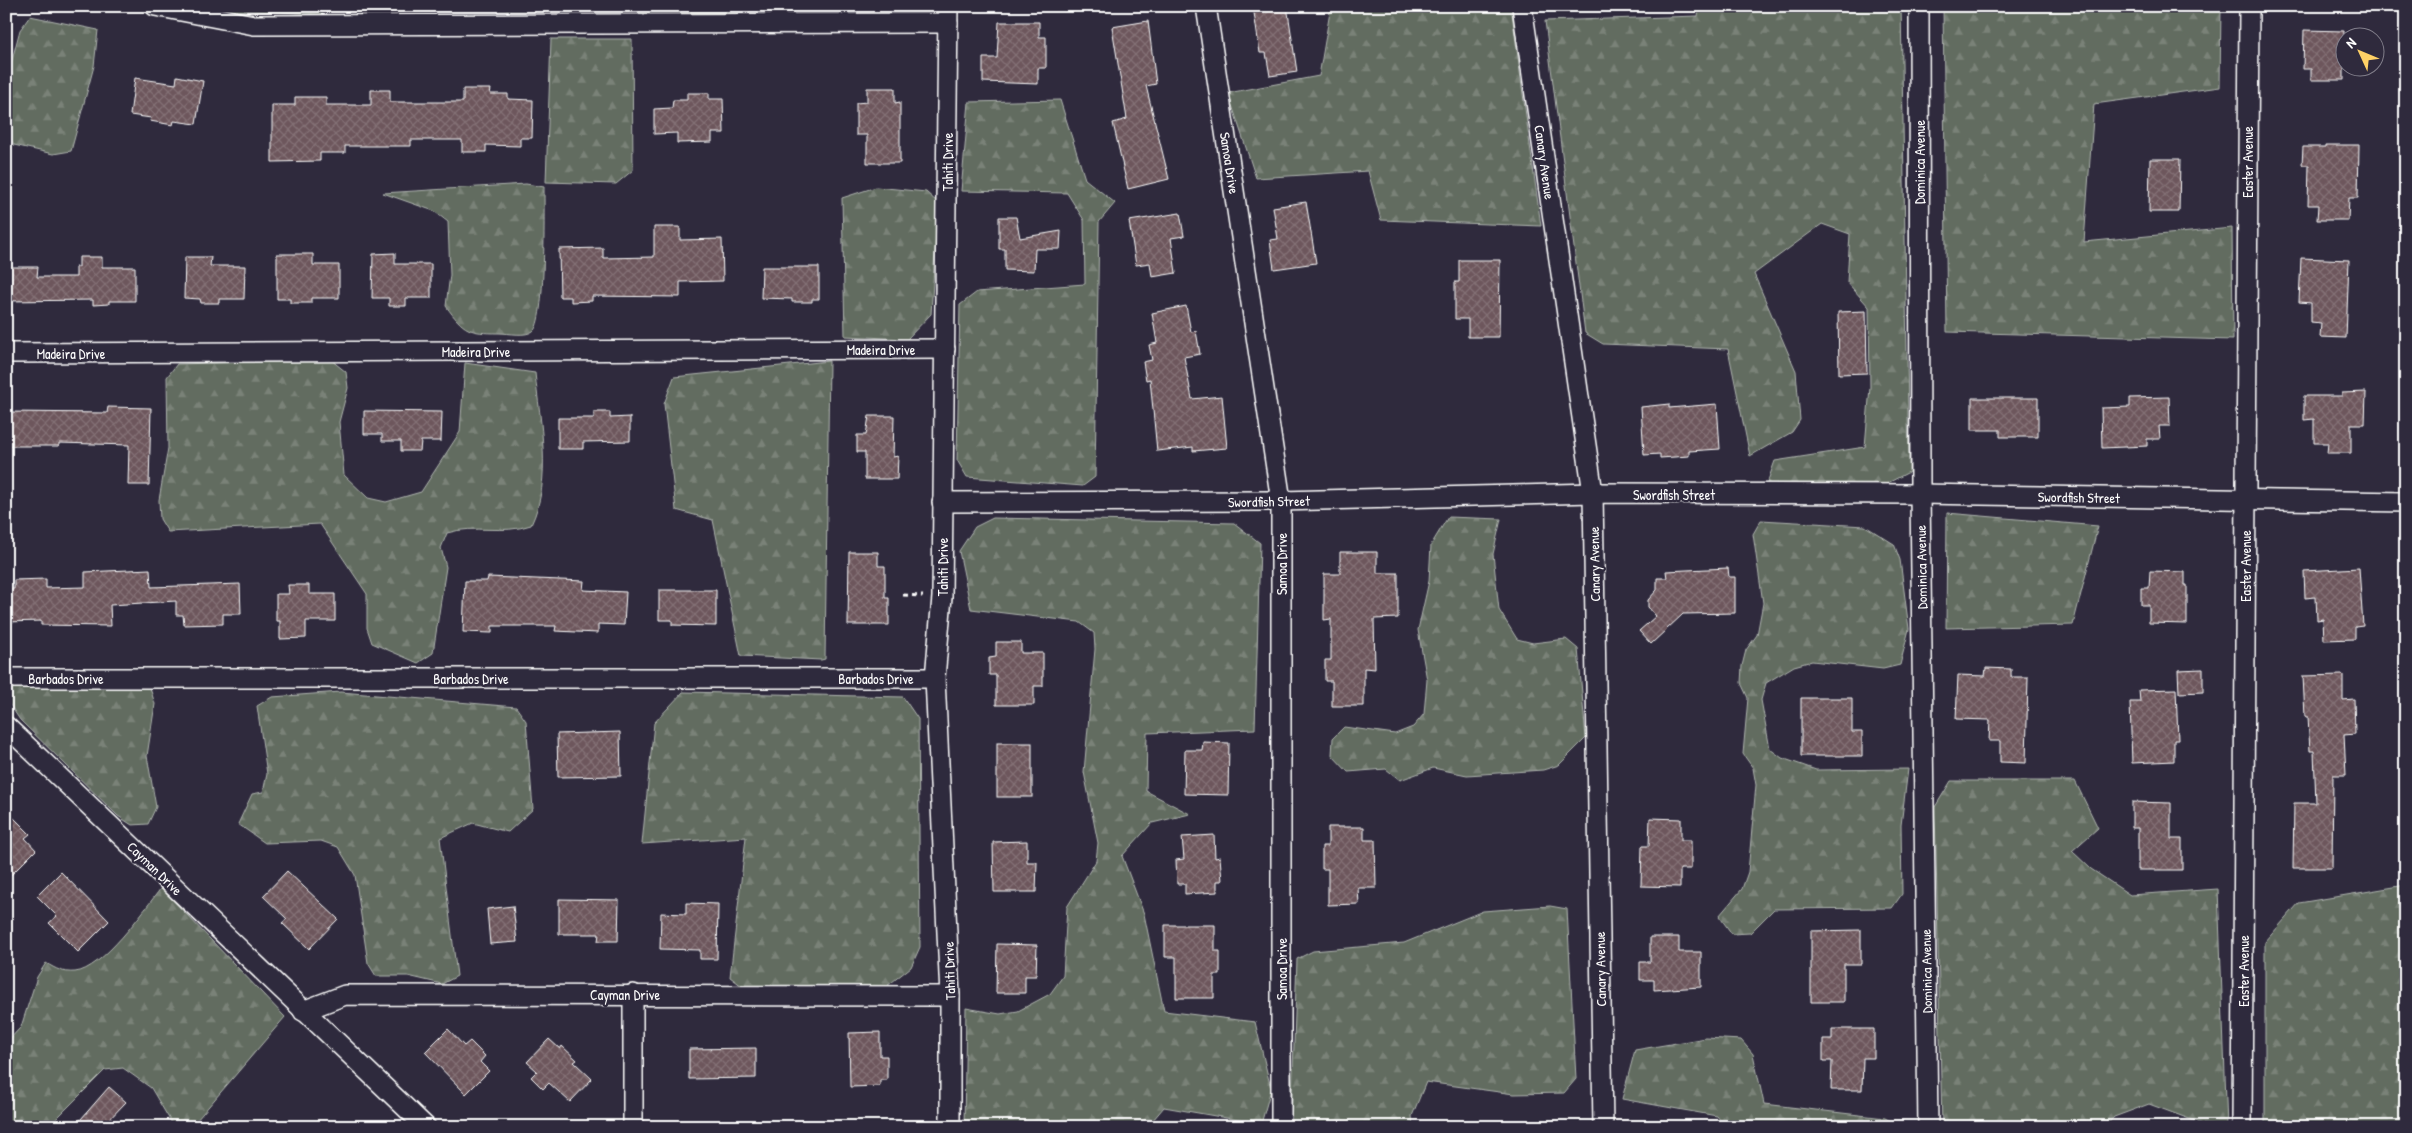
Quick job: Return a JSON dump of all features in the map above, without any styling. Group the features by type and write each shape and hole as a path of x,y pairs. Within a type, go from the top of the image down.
{"street":[{"path":"154,6 254,24 948,14"},
{"name":"Samoa Drive","path":"1206,6 1281,501 1281,1127"},
{"name":"Canary Avenue","path":"1522,6 1593,493 1603,1127"},
{"name":"Dominica Avenue","path":"1919,6 1920,494 1928,1127"},
{"name":"Easter Avenue","path":"2242,1127 2248,6"},
{"name":"Tahiti Drive","path":"948,14 942,597 936,678 950,996 950,1127"},
{"name":"Madeira Drive","path":"6,353 945,348"},
{"name":"Swordfish Street","path":"942,502 1281,501 1593,493 1920,494 2406,502"},
{"name":"Barbados Drive","path":"6,678 936,678"},
{"name":"Cayman Drive","path":"6,726 426,1127"},
{"path":"633,1127 634,994"},
{"name":"Cayman Drive","path":"303,1011 345,995 950,996"}],"green space":[{"path":"214,6 332,6 322,14 234,10"},
{"path":"464,6 562,6 563,10 464,10"},
{"path":"639,6 740,6 738,15 638,18"},
{"path":"1331,6 1511,6 1541,226 1381,220 1368,171 1256,178 1228,93 1319,76"},
{"path":"1700,6 1901,6 1909,472 1878,488 1766,486 1775,461 1865,447 1870,387 1869,307 1847,282 1850,234 1822,224 1754,274 1796,371 1800,420 1792,432 1750,456 1728,349 1603,344 1585,333 1545,21 1698,16"},
{"path":"1943,6 2083,6 2083,10 2120,6 2221,6 2220,87 2094,104 2084,242 2232,228 2233,340 1947,332"},
{"path":"30,16 98,30 94,66 71,151 53,154 14,145 6,131 6,82 20,30"},
{"path":"551,39 632,39 633,170 616,184 546,182"},
{"path":"1060,100 1085,179 1115,203 1099,222 1095,477 1083,486 967,477 957,460 960,305 977,292 1085,284 1084,220 1067,193 961,191 969,102"},
{"path":"526,184 544,187 542,287 537,323 533,331 522,334 481,332 468,329 458,321 446,306 450,275 448,222 434,211 383,193"},
{"path":"876,187 926,192 938,203 931,314 907,339 845,336 842,198"},
{"path":"331,360 346,372 348,388 339,422 344,475 368,498 386,502 421,492 460,432 465,363 535,373 542,431 543,469 538,507 531,525 510,529 468,529 447,533 441,548 446,567 433,653 418,663 372,643 367,628 367,594 320,524 168,532 160,519 159,500 168,448 167,377 177,364"},
{"path":"829,361 825,659 741,656 713,520 676,510 664,404 674,377"},
{"path":"1947,513 2098,526 2073,625 1946,628"},
{"path":"1448,517 1501,519 1493,554 1499,610 1517,639 1533,643 1566,639 1578,649 1586,738 1559,765 1543,770 1467,775 1433,768 1400,780 1386,769 1348,772 1332,755 1333,738 1344,727 1395,734 1413,727 1424,714 1427,680 1418,630 1429,581 1431,545"},
{"path":"993,518 1234,523 1260,543 1255,729 1147,733 1146,791 1190,814 1152,823 1122,856 1144,914 1164,1011 1255,1022 1271,1089 1261,1124 1164,1107 1147,1127 964,1127 966,1008 1000,1014 1018,1011 1050,994 1063,976 1067,907 1096,861 1098,843 1084,772 1095,649 1094,633 1079,622 971,609 959,551 975,527"},
{"path":"1761,520 1865,526 1894,544 1900,560 1909,629 1900,665 1883,669 1812,661 1794,666 1766,683 1761,700 1770,749 1782,758 1816,770 1908,769 1901,825 1902,894 1892,908 1774,909 1750,933 1732,934 1719,916 1742,889 1748,872 1756,785 1753,768 1743,754 1748,698 1741,683 1742,666 1746,650 1757,635 1763,603 1753,534"},
{"path":"32,672 150,688 155,704 147,756 156,807 148,824 132,825 118,816 20,720 6,699 6,690"},
{"path":"341,692 516,707 526,721 533,809 508,832 473,823 440,838 457,976 442,984 408,976 376,976 368,963 355,875 338,847 321,841 265,843 238,824 252,794 263,792 267,774 257,706 272,697"},
{"path":"683,692 903,697 918,719 920,947 911,967 887,986 746,989 730,977 746,837 642,844 654,723"},
{"path":"1951,781 2075,781 2098,828 2072,851 2091,869 2130,895 2218,889 2227,1127 2203,1124 2149,1104 2114,1117 2105,1127 1942,1127 1935,807"},
{"path":"2406,885 2406,1127 2265,1127 2265,942 2299,903"},
{"path":"161,888 285,1017 191,1127 174,1127 151,1088 123,1068 105,1070 48,1127 6,1127 6,1043 21,1027 37,977 46,963 56,969 67,972 86,969 110,950"},
{"path":"1550,906 1567,909 1576,1079 1564,1093 1514,1094 1426,1082 1412,1116 1413,1127 1291,1127 1297,959 1313,951 1404,943 1483,911"},
{"path":"1706,1038 1741,1040 1753,1054 1764,1104 1885,1118 1901,1127 1726,1127 1717,1116 1622,1099 1635,1050"}],"building":[{"path":"1253,6 1287,6 1297,72 1270,76 1266,53 1260,53"},
{"path":"1148,21 1156,84 1146,86 1169,179 1128,189 1113,123 1127,119 1112,27"},
{"path":"999,22 1039,22 1039,37 1046,37 1046,68 1038,68 1038,84 983,82 983,58 997,58"},
{"path":"2304,30 2334,31 2334,78 2344,78 2344,80 2311,80 2311,69 2303,69"},
{"path":"177,76 203,81 196,124 174,121 173,125 150,121 151,118 130,115 135,78 176,84"},
{"path":"867,88 895,88 895,103 900,102 900,163 867,163 867,135 856,135 856,103 867,102"},
{"path":"463,89 491,89 490,94 508,94 508,99 533,100 532,138 520,138 520,146 486,145 486,152 462,152 462,140 411,140 411,146 345,146 345,153 320,153 320,161 272,162 272,105 295,105 295,97 326,97 326,105 371,105 371,90 390,90 390,102 463,102"},
{"path":"687,93 709,93 709,99 723,99 724,133 712,133 712,142 677,143 677,133 654,134 654,109 672,108 673,100 687,100"},
{"path":"2325,145 2359,145 2358,198 2349,198 2348,220 2317,220 2318,205 2308,205 2309,165 2302,165 2303,147 2325,147"},
{"path":"2150,159 2180,159 2179,212 2149,212"},
{"path":"1306,202 1316,263 1274,269 1270,240 1278,239 1273,207"},
{"path":"1180,213 1184,236 1171,238 1176,273 1152,277 1150,263 1136,265 1129,221"},
{"path":"999,217 1016,217 1020,238 1061,231 1060,249 1035,249 1034,271 1005,270 1005,249 999,249"},
{"path":"654,227 680,227 680,240 722,239 723,281 680,282 680,297 592,296 592,301 571,302 571,297 560,297 559,249 603,248 603,258 654,257"},
{"path":"395,253 395,264 431,264 431,298 406,298 406,306 389,306 389,298 372,298 373,254"},
{"path":"277,254 313,254 313,265 339,265 339,298 311,298 311,303 290,303 290,299 277,299"},
{"path":"79,257 102,257 102,267 135,267 135,301 109,301 109,304 93,305 93,300 6,301 6,267 38,267 37,277 76,277"},
{"path":"185,257 211,257 210,266 245,266 244,299 219,299 219,303 201,303 200,299 184,298"},
{"path":"2301,258 2349,260 2346,338 2320,337 2321,323 2311,322 2311,303 2299,302"},
{"path":"1459,260 1500,260 1499,337 1468,337 1468,319 1455,319 1455,282 1459,282"},
{"path":"762,267 819,267 819,299 812,299 812,302 792,302 792,299 761,298"},
{"path":"1186,306 1191,332 1196,331 1200,354 1184,357 1192,399 1222,396 1227,448 1193,451 1193,447 1157,451 1150,379 1146,380 1143,362 1152,360 1149,345 1157,343 1152,313"},
{"path":"1866,311 1867,373 1839,374 1838,312"},
{"path":"2366,392 2365,424 2351,424 2351,453 2327,453 2328,443 2314,443 2314,419 2304,420 2304,396 2342,396 2342,393"},
{"path":"2169,397 2170,426 2159,426 2160,439 2147,439 2147,446 2102,448 2101,408 2130,407 2130,398"},
{"path":"1972,398 2038,398 2038,437 2000,437 2000,430 1972,430"},
{"path":"1669,404 1669,408 1717,404 1720,449 1689,451 1689,456 1660,458 1660,454 1644,455 1641,407"},
{"path":"108,407 151,408 149,485 128,485 129,445 59,443 59,446 6,446 6,412 107,413"},
{"path":"364,411 442,412 441,441 421,441 420,451 401,451 401,441 382,441 382,434 364,434"},
{"path":"594,412 610,412 610,418 630,417 630,441 583,442 583,449 558,449 558,418 594,418"},
{"path":"869,416 894,416 893,457 898,456 897,479 865,479 865,452 857,452 857,435 866,435"},
{"path":"849,552 878,552 878,566 885,566 885,598 889,598 889,625 848,625"},
{"path":"1340,552 1377,552 1377,573 1398,573 1398,618 1374,619 1375,669 1364,668 1364,706 1332,706 1332,681 1325,681 1325,660 1331,660 1331,619 1324,620 1324,574 1340,574"},
{"path":"1728,568 1729,577 1735,577 1735,613 1683,614 1651,644 1639,631 1656,616 1648,607 1648,600 1657,590 1657,578 1667,578 1666,571"},
{"path":"2359,568 2363,626 2355,627 2355,639 2324,640 2323,619 2317,620 2316,597 2305,598 2304,571"},
{"path":"150,569 151,587 240,584 241,614 223,614 223,624 184,625 183,615 176,615 176,601 110,605 111,626 41,625 41,621 6,622 6,589 14,589 14,580 46,579 46,588 85,587 85,572"},
{"path":"2150,571 2185,572 2187,624 2149,623 2149,605 2141,605 2141,588 2149,588"},
{"path":"488,577 584,581 583,590 626,592 624,625 598,624 598,633 555,631 556,626 492,626 492,633 463,632 465,581 487,581"},
{"path":"288,585 309,585 309,594 335,594 335,621 306,621 306,638 280,639 280,621 276,621 276,594 289,594"},
{"path":"659,590 716,590 716,626 672,625 672,620 659,620"},
{"path":"996,642 1021,642 1021,653 1043,653 1043,686 1034,686 1034,705 996,705 996,675 989,675 989,658 996,657"},
{"path":"1986,668 2011,669 2011,677 2028,677 2026,763 2000,762 2000,741 1989,741 1990,720 1956,719 1958,675 1985,676"},
{"path":"2203,669 2203,692 2179,693 2178,670"},
{"path":"2343,675 2343,700 2354,699 2355,734 2344,735 2346,775 2333,775 2332,868 2293,868 2294,803 2316,803 2314,751 2310,751 2308,717 2305,717 2303,676"},
{"path":"2176,689 2178,740 2174,740 2174,761 2132,763 2130,702 2140,702 2139,690"},
{"path":"1801,698 1852,698 1852,732 1862,732 1862,756 1801,756"},
{"path":"620,732 621,776 558,777 557,734"},
{"path":"1203,742 1229,743 1228,795 1184,794 1185,750 1202,750"},
{"path":"997,743 1032,743 1032,797 997,797"},
{"path":"2132,802 2171,803 2171,839 2182,839 2182,870 2138,870 2138,828 2132,828"},
{"path":"6,810 30,834 25,838 36,850 6,880"},
{"path":"1650,818 1681,819 1681,840 1691,840 1691,869 1680,869 1680,887 1641,886 1642,846 1649,846"},
{"path":"1328,827 1364,827 1364,840 1375,840 1376,888 1358,888 1359,904 1328,905 1328,869 1322,869 1322,846 1328,846"},
{"path":"1214,835 1215,858 1220,857 1222,881 1217,881 1217,892 1185,894 1185,884 1177,884 1176,860 1184,859 1182,837"},
{"path":"1027,841 1027,862 1037,862 1036,892 994,892 993,842"},
{"path":"287,871 338,919 309,949 282,923 287,919 263,896"},
{"path":"61,872 109,921 78,952 49,923 57,916 37,896"},
{"path":"559,899 619,900 618,941 598,941 599,934 559,934"},
{"path":"686,903 718,904 717,959 700,959 700,950 660,949 661,913 686,914"},
{"path":"513,906 517,942 490,944 487,909"},
{"path":"1165,925 1215,925 1215,951 1220,951 1220,975 1214,975 1214,998 1176,998 1176,957 1165,957"},
{"path":"1861,930 1861,964 1844,964 1844,1002 1811,1002 1811,931"},
{"path":"1650,937 1679,937 1679,952 1701,952 1701,987 1654,990 1654,980 1640,980 1640,962 1650,962"},
{"path":"997,944 1037,945 1036,976 1025,976 1025,993 996,993"},
{"path":"448,1029 464,1046 470,1041 485,1056 480,1062 489,1071 466,1094 425,1052"},
{"path":"1832,1029 1874,1029 1874,1058 1863,1058 1862,1090 1831,1090 1832,1061 1823,1061 1823,1039 1832,1039"},
{"path":"880,1032 880,1056 887,1056 887,1080 880,1080 880,1086 850,1087 849,1033"},
{"path":"549,1039 560,1049 562,1046 577,1060 574,1062 592,1079 570,1102 549,1083 543,1089 531,1077 537,1071 527,1062"},
{"path":"756,1048 756,1078 689,1079 689,1049"},
{"path":"109,1087 126,1102 102,1127 74,1127"}]}
